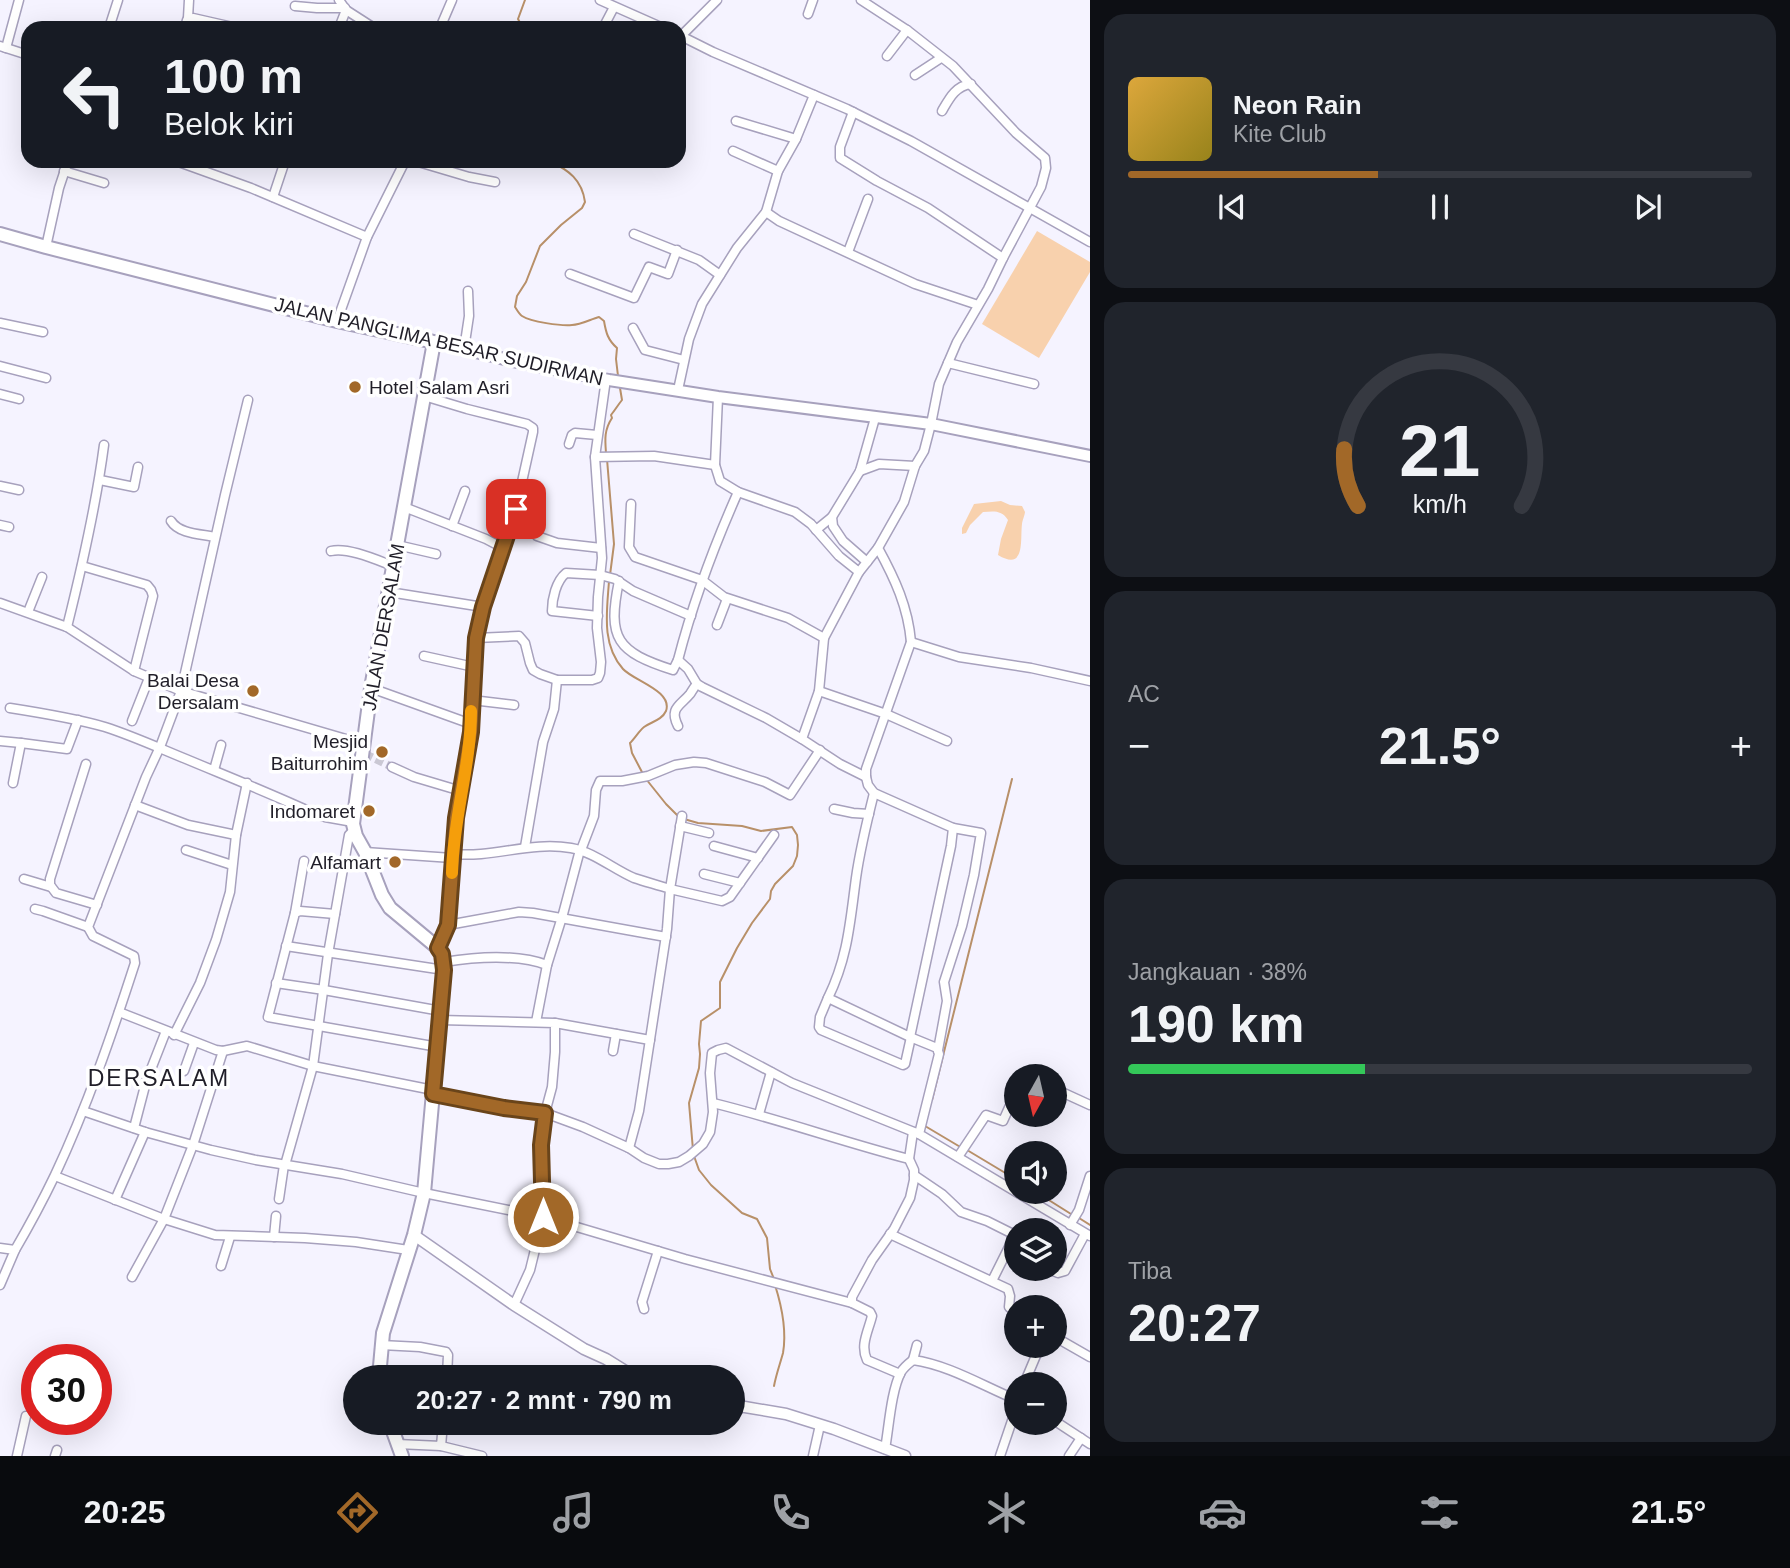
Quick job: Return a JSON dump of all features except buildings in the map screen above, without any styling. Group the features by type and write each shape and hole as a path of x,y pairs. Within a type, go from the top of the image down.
{"main road":[{"name":"JALAN PANGLIMA BESAR SUDIRMAN","path":"0,234 337,321 517,362 718,397 931,424 1090,456"},
{"name":"JALAN DERSALAM","path":"354,826 371,688 434,342"},
{"path":"354,826 390,908 438,948 444,966 424,1193 414,1235 383,1333 380,1365"}],"street":[{"path":"19,0 3,47 21,53"},
{"path":"111,21 118,0"},
{"path":"187,21 188,0"},
{"path":"443,21 452,0"},
{"path":"600,0 647,21"},
{"path":"686,29 716,0"},
{"path":"808,14 813,0"},
{"path":"802,739 819,691 824,638 859,572 878,548 904,502 915,466 923,451 939,384 957,342 1041,187 1046,168 1045,158 1016,132 971,84 906,30 861,0"},
{"path":"295,6 317,8 344,5 365,21"},
{"path":"607,21 614,7"},
{"path":"188,18 203,21"},
{"path":"887,56 906,30"},
{"path":"686,38 853,112 911,141 1090,242"},
{"path":"915,75 942,58"},
{"path":"942,111 954,92 971,84"},
{"path":"678,390 689,339 702,304 737,248 766,212 778,171 796,139 814,95"},
{"path":"853,112 839,147 840,158 928,208 1003,258"},
{"path":"736,121 796,139"},
{"path":"733,151 778,171"},
{"path":"46,247 66,168"},
{"path":"195,168 273,197 367,237"},
{"path":"273,197 283,168"},
{"path":"337,321 367,237 402,168"},
{"path":"439,168 495,182"},
{"path":"65,171 104,183"},
{"path":"848,252 868,199"},
{"path":"766,212 779,221 915,284 978,305"},
{"path":"634,234 699,260 720,275"},
{"path":"570,274 634,298 649,267 668,274 677,250"},
{"path":"464,349 470,316 468,291"},
{"path":"0,323 43,332"},
{"path":"633,328 645,350 684,360"},
{"path":"948,363 1034,384"},
{"path":"0,366 46,378"},
{"path":"608,379 597,435 600,457 601,548 615,600 617,634 622,644 631,652 673,670 717,538 738,492"},
{"path":"0,394 19,399"},
{"path":"424,396 467,410 527,424 533,428 516,509 483,607 476,638 471,724 452,856 448,925 438,948"},
{"path":"718,397 715,465 720,481 738,492 795,512 811,524 839,556 859,572"},
{"path":"88,927 181,691 248,400"},
{"path":"816,530 832,517 860,471 875,418"},
{"path":"569,444 575,433 597,435"},
{"path":"67,627 100,480 104,445"},
{"path":"600,457 654,456 715,465"},
{"path":"860,471 878,464 915,466"},
{"path":"100,480 134,486 138,467"},
{"path":"0,486 19,490"},
{"path":"452,526 465,491"},
{"path":"631,504 629,547 635,557 702,580 727,598 788,618 824,638"},
{"path":"404,507 503,548"},
{"path":"832,517 833,526 843,541 867,562"},
{"path":"171,521 179,528 215,537"},
{"path":"537,536 557,543 601,548"},
{"path":"397,545 436,554"},
{"path":"852,1303 852,1297 872,1260 910,1198 914,1170 909,1159 939,1054 947,1001 944,982 962,926 981,834 953,828 874,793 868,785 866,769 911,642 903,599 878,548"},
{"path":"331,551 349,551 393,566"},
{"path":"82,566 147,585 151,590 153,596 134,671"},
{"path":"597,616 554,612 552,608 557,585 564,574 610,578 691,616"},
{"path":"28,612 42,577"},
{"path":"476,638 519,636 525,643 533,670 540,674 558,680 598,678 601,662 597,616 610,578"},
{"path":"389,592 483,607"},
{"path":"717,625 727,598"},
{"path":"0,603 67,627 134,671 181,691 363,750"},
{"path":"911,642 961,657 1090,681"},
{"path":"424,656 474,667"},
{"path":"678,660 688,669 697,684 766,718 866,777"},
{"path":"132,721 149,678"},
{"path":"525,848 558,680"},
{"path":"678,726 675,721 676,709 697,684"},
{"path":"371,688 471,724"},
{"path":"819,691 886,714 947,741"},
{"path":"472,700 514,705"},
{"path":"10,708 107,728 160,747 325,817 354,826 349,835 328,954 313,1066 284,1165 279,1199"},
{"path":"0,741 67,749 78,720"},
{"path":"13,783 21,743"},
{"path":"214,770 221,745"},
{"path":"536,1022 547,965 580,850 594,816 596,790 600,781 622,781 648,776 675,765 694,762 713,764 765,782 790,795 820,750"},
{"path":"86,764 49,882 56,893 97,905"},
{"path":"392,767 461,791"},
{"path":"134,1128 146,1082 170,1033 200,983 216,940 230,892 236,835 247,783"},
{"path":"874,793 857,874 850,929 838,977 819,1027 903,1065 953,828"},
{"path":"135,805 188,825 236,835"},
{"path":"834,810 869,814"},
{"path":"629,1148 639,1111 682,816"},
{"path":"680,826 709,833"},
{"path":"365,852 471,856 525,848 580,850 635,878 722,901 730,897 774,835"},
{"path":"714,846 758,858"},
{"path":"186,850 232,865"},
{"path":"304,861 295,913 268,1017 438,1047"},
{"path":"704,874 740,883"},
{"path":"24,879 51,887"},
{"path":"0,1285 55,1176 83,1111 135,963 134,956 93,936 88,927 35,909"},
{"path":"295,913 300,911 335,914"},
{"path":"448,925 519,912 666,937"},
{"path":"286,946 328,954 444,966 463,959 514,958 539,961 547,965"},
{"path":"276,984 324,990 441,1015 555,1023 650,1040"},
{"path":"828,998 938,1050"},
{"path":"119,1012 216,1051 247,1046 313,1066 509,1109 545,1113 583,1127 659,1164 679,1162 689,1156 703,1144 710,1132 713,1112 710,1073 712,1054 726,1048 792,1083 962,1151 1073,1219 1088,1235 1067,1269"},
{"path":"514,1305 530,1270 543,1217 541,1145 552,1087 555,1023"},
{"path":"613,1051 615,1034"},
{"path":"184,1071 194,1042"},
{"path":"132,1277 164,1219 193,1145 223,1051"},
{"path":"759,1114 771,1072"},
{"path":"96,1075 122,1081"},
{"path":"1068,1095 1090,1105"},
{"path":"713,1103 909,1159"},
{"path":"83,1111 145,1132 256,1160 342,1174 543,1217 852,1303 870,1312 872,1316 864,1339 863,1352 867,1360 900,1374"},
{"path":"962,1151 986,1115 1003,1121 1004,1119"},
{"path":"115,1200 145,1132"},
{"path":"914,1175 942,1194 961,1212 1004,1229"},
{"path":"55,1176 202,1232 230,1237 356,1242 408,1250"},
{"path":"1073,1219 1090,1176"},
{"path":"274,1237 276,1216"},
{"path":"890,1234 1008,1289 1010,1295"},
{"path":"414,1235 514,1305 584,1349 616,1365"},
{"path":"221,1266 230,1237"},
{"path":"0,1248 15,1251"},
{"path":"644,1309 642,1302 658,1251"},
{"path":"992,1281 1004,1258"},
{"path":"1067,1344 1090,1357"},
{"path":"381,1345 420,1346 446,1352 448,1365"},
{"path":"886,1449 895,1390 900,1374 913,1360 917,1345"},
{"path":"913,1360 949,1370 1004,1397"},
{"path":"745,1407 786,1414 905,1456"},
{"path":"813,1456 820,1425"},
{"path":"1067,1429 1090,1444"},
{"path":"17,1456 22,1435"},
{"path":"441,1446 442,1435"},
{"path":"1000,1456 1007,1435"},
{"path":"1069,1456 1081,1438"},
{"path":"400,1450 441,1446 482,1456"}],"shaded area":[{"path":"1037,231 1090,262 1090,272 1039,358 982,324"},
{"path":"1001,501 1022,506 1025,512 1020,552 1013,559 998,555 1008,520 1000,513 983,512 966,533 962,534 962,528 974,504"}],"waterway":[{"path":"519,21 525,0"},
{"path":"563,168 578,182 585,202 582,208 540,246 526,282 517,296 515,307 526,318 554,324 575,325 599,317 604,321 608,336 617,348 618,376"},
{"path":"606,453 606,435 611,415 622,400 620,388"},
{"path":"607,459 614,544 610,575"},
{"path":"609,581 607,627 611,649 623,669 658,692 667,704 662,717 644,727 630,743 643,774"},
{"path":"646,779 679,817"},
{"path":"932,1100 1012,779"},
{"path":"684,819 761,831 792,827 797,835 798,845 793,866 775,884 770,899 752,923 720,982 720,1008 701,1021 699,1068 689,1103 693,1150"},
{"path":"925,1126 962,1148"},
{"path":"967,1150 1004,1172"},
{"path":"694,1156 699,1170 711,1185 742,1213 757,1219 767,1238 770,1269 774,1279"},
{"path":"1055,1204 1071,1214"},
{"path":"1079,1218 1090,1225"},
{"path":"774,1386 783,1353 784,1336 782,1310 775,1285"}],"tunnel":[{"path":"365,754 392,767"}],"slow traffic":[{"path":"452,873 456,818 471,732 471,711"}],"place":[{"name":"Hotel Salam Asri","path":"355,387"},
{"name":"Balai Desa Dersalam","path":"253,691"},
{"name":"Mesjid Baiturrohim","path":"382,752"},
{"name":"Indomaret","path":"369,811"},
{"name":"Alfamart","path":"395,862"}],"district":[{"name":"DERSALAM","path":"159,1078"}],"route":[{"path":"516,509 483,607 476,638 471,732 456,818 448,925 438,948 442,954 444,970 433,1094 545,1113 541,1145 543,1217"}]}
